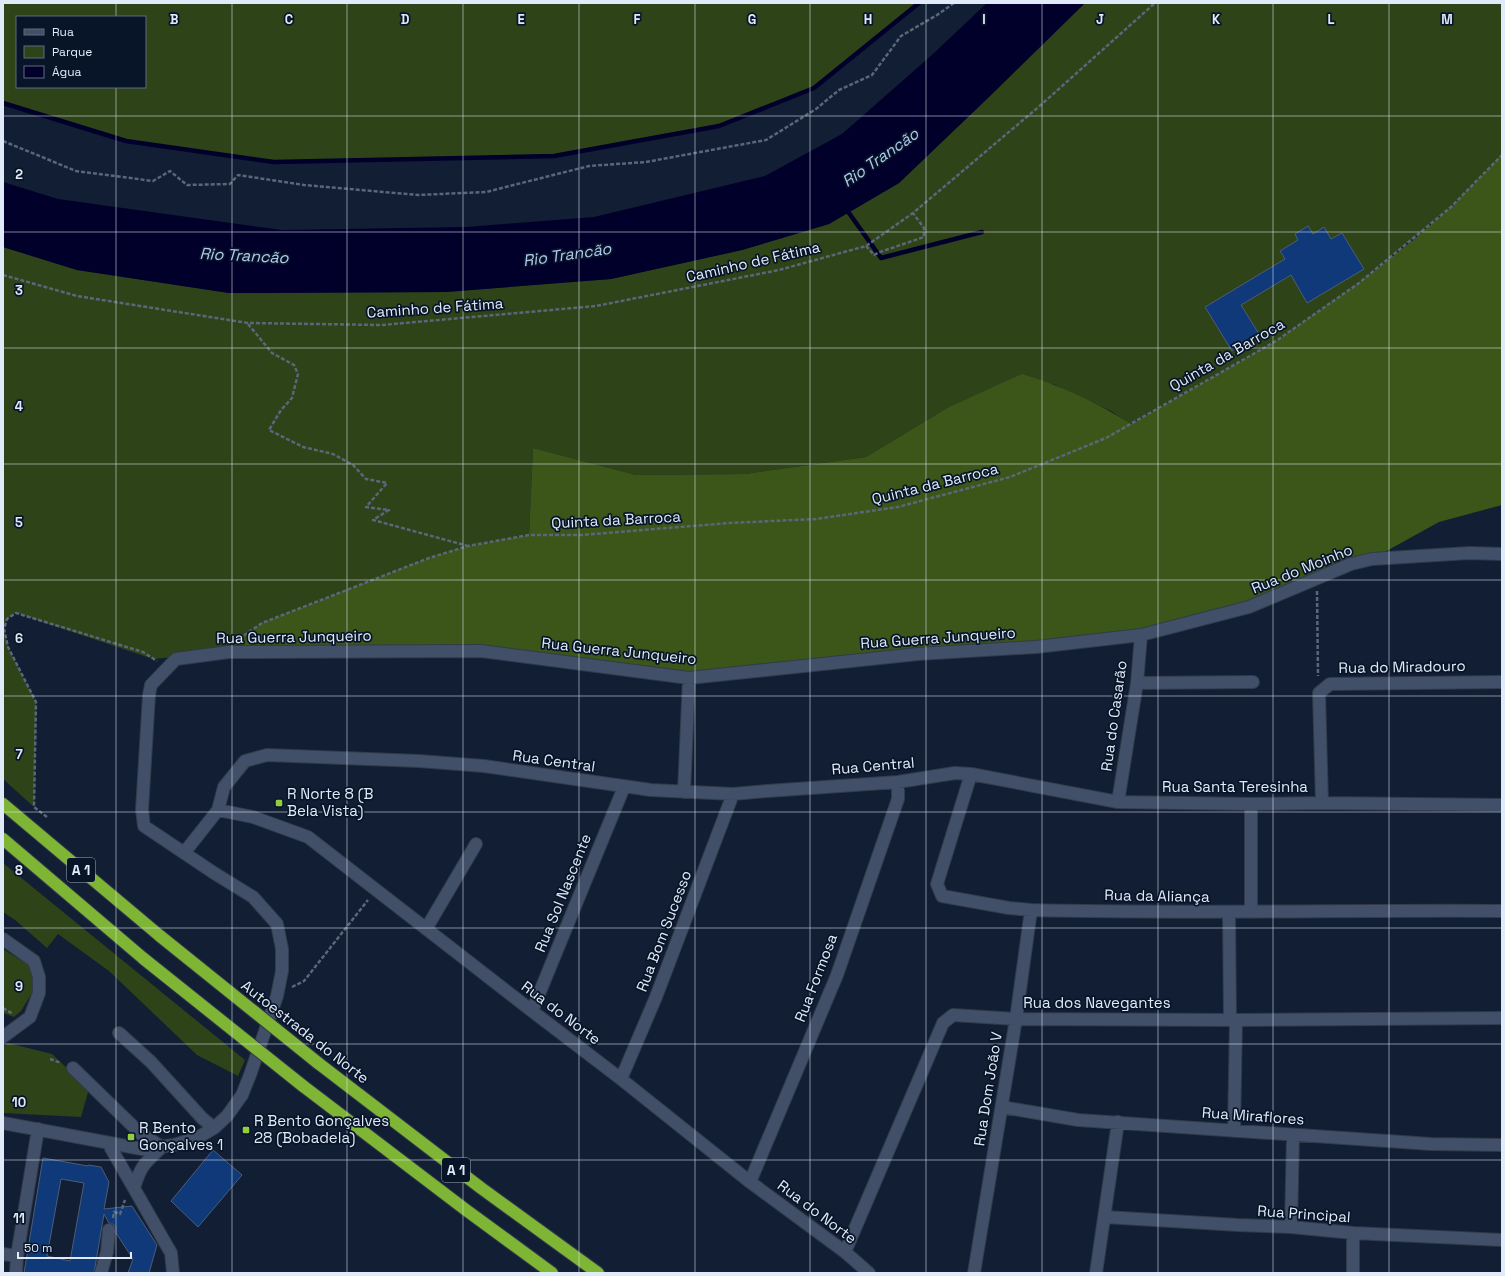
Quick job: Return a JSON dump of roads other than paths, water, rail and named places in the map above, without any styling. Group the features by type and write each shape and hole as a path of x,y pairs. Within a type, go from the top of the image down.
{"highway":[{"name":"Autoestrada do Norte","path":"3,804 160,936 318,1063 481,1188 598,1273"},
{"name":"A 1","path":"3,839 144,959 303,1086 453,1201 552,1273"}],"street":[{"name":"Rua do Moinho","path":"1142,635 1249,607 1351,564 1372,559 1469,553 1502,554"},
{"name":"Rua Guerra Junqueiro","path":"184,853 144,826 142,810 151,684 176,659 229,652 481,651 689,678 918,654 1036,647 1142,635"},
{"name":"Rua do Casarão","path":"1118,802 1137,683 1142,635"},
{"path":"684,792 689,678"},
{"path":"1137,683 1253,682"},
{"name":"Rua do Miradouro","path":"1322,803 1319,693 1330,684 1502,682"},
{"name":"Rua Central","path":"184,853 218,810 224,787 245,761 267,755 419,761 484,766 624,787 733,794 767,790 898,782 955,773 970,774"},
{"name":"Rua Santa Teresinha","path":"970,774 1118,802 1502,805"},
{"name":"Rua da Aliança","path":"970,774 937,884 942,896 1009,908 1031,910 1229,913 1347,910 1502,911"},
{"name":"Rua Formosa","path":"750,1182 836,975 898,798 898,782"},
{"name":"Rua Sol Nascente","path":"532,1011 624,787"},
{"name":"Rua Bom Sucesso","path":"621,1079 656,997 733,794"},
{"path":"1251,804 1251,912"},
{"name":"Rua do Norte","path":"218,810 253,817 308,837 621,1079 750,1182 845,1252 869,1273"},
{"path":"426,929 476,844"},
{"path":"3,1123 142,1149 162,1147 197,1138 214,1128 227,1116 242,1095 277,996 282,972 282,949 277,924 253,897 184,853"},
{"name":"Rua Dom João V","path":"974,1273 1016,1019 1031,910"},
{"path":"1229,913 1233,1020 1234,1131"},
{"path":"3,939 34,961 39,977 39,993 30,1017 3,1037"},
{"name":"Rua dos Navegantes","path":"845,1252 943,1023 953,1015 1016,1019 1233,1020 1502,1018"},
{"path":"119,1033 151,1062 202,1118 214,1128"},
{"path":"73,1068 140,1134 162,1147"},
{"name":"Rua Miraflores","path":"1002,1107 1078,1120 1431,1144 1502,1145"},
{"path":"1096,1273 1118,1122"},
{"path":"16,1273 17,1256 38,1129"},
{"path":"1290,1227 1293,1135"},
{"path":"108,1143 171,1253 173,1273"},
{"path":"134,1188 138,1173 143,1164 162,1147"},
{"name":"Rua Principal","path":"1105,1217 1290,1227 1353,1233 1502,1240"},
{"path":"101,1273 107,1252 109,1230"},
{"path":"1353,1233 1353,1273"},
{"path":"3,1254 17,1256"}],"water":[{"name":"Rio Trancão","path":"987,3 1085,3 899,183 829,224 742,250 611,279 446,292 229,293 77,270 3,247 3,182 58,199 282,230 466,227 594,217 765,176 842,134 933,54"}],"waterway":[{"path":"3,103 126,141 274,162 554,156 719,126 814,88 919,3"},
{"path":"849,213 881,258 982,232"}],"place":[{"name":"R Norte 8 (B Bela Vista)","path":"279,803"},
{"name":"R Bento Gonçalves 28 (Bobadela)","path":"246,1130"},
{"name":"R Bento Gonçalves 1","path":"131,1137"}]}
